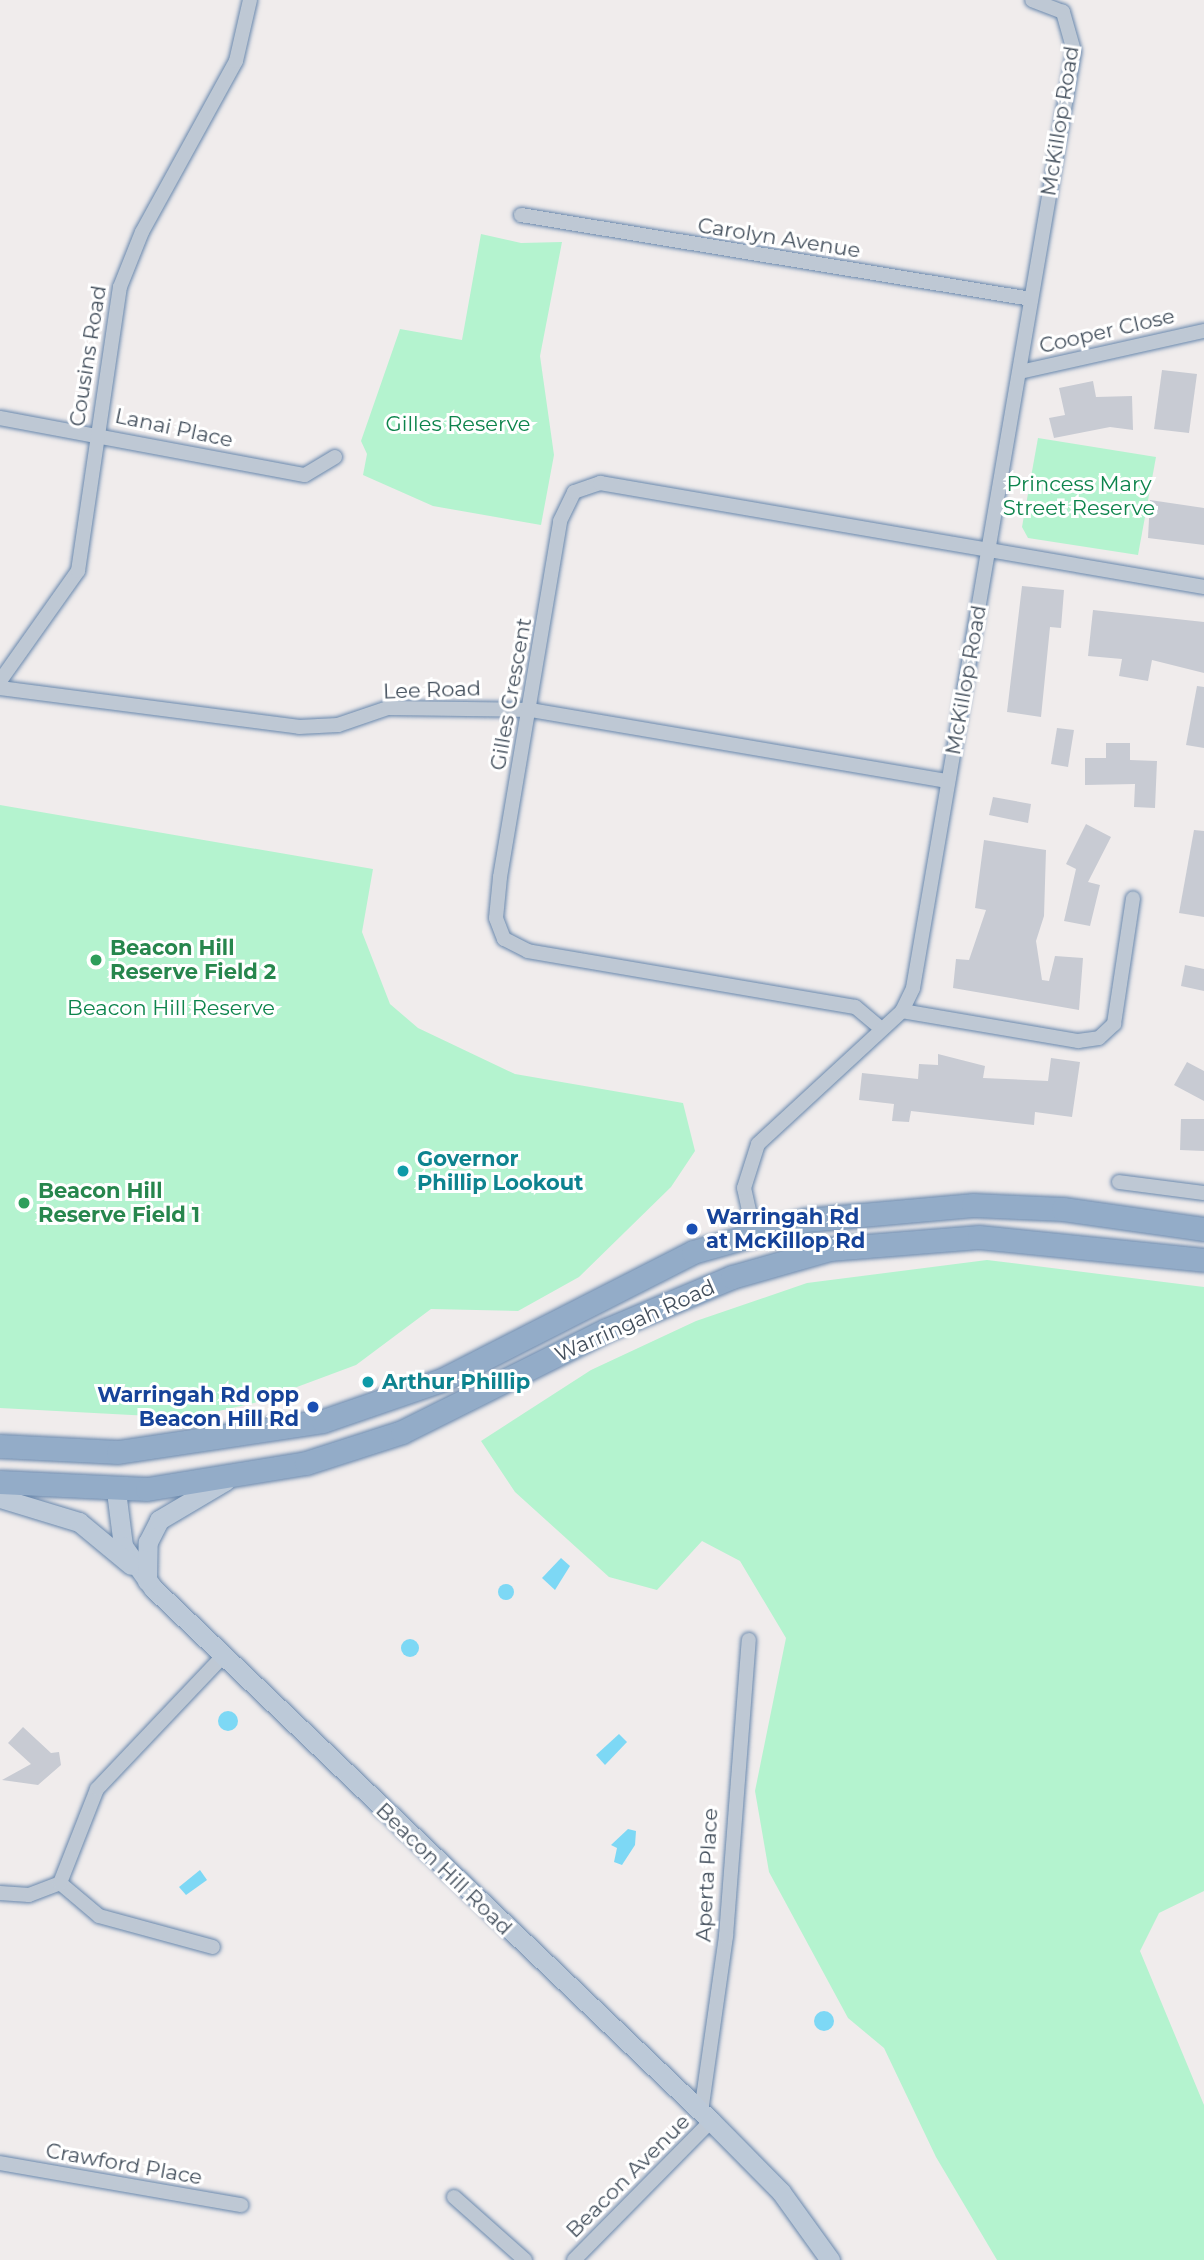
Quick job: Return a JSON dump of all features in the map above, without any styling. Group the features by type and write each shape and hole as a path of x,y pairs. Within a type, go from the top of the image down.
{"highway":[{"name":"Warringah Road","path":"0,1446 118,1452 272,1432 383,1404 501,1351 638,1276 754,1233 857,1211 973,1205 1063,1209 1204,1229"},
{"path":"754,1233 766,1265"},
{"name":"Warringah Road","path":"0,1482 116,1491 225,1481 306,1463 402,1432 606,1330 766,1265 857,1245 979,1237 1204,1261"},
{"name":"Beacon Hill Road","path":"116,1491 118,1452"}],"main road":[{"path":"147,1581 148,1542 159,1520 225,1481"},
{"name":"Beacon Hill Road","path":"116,1491 119,1531 132,1565 223,1656 706,2117 781,2192 830,2260"},
{"path":"0,1497 79,1522 132,1565"}],"street":[{"name":"Cousins Road","path":"0,681 78,571 120,287 142,232 236,61 250,0"},
{"name":"McKillop Road","path":"902,1011 913,988 1074,51 1072,27 1063,12 1032,0"},
{"name":"Carolyn Avenue","path":"522,215 1031,299"},
{"name":"Cooper Close","path":"1020,372 1204,331"},
{"name":"Lanai Place","path":"0,418 97,433 305,475 335,457"},
{"name":"Gilles Crescent","path":"878,1026 855,1007 528,951 504,939 496,918 500,877 531,709 560,521 583,484 989,550"},
{"path":"989,550 1204,587"},
{"name":"Lee Road","path":"0,688 299,727 338,724 388,708 531,709 948,781"},
{"path":"754,1233 744,1188 758,1144 878,1026 902,1011 1078,1041 1099,1038 1114,1024 1133,898"},
{"path":"1119,1182 1204,1193"},
{"name":"Aperta Place","path":"706,2117 726,1936 749,1640"},
{"path":"0,1893 29,1895 60,1883 97,1789 223,1656"},
{"path":"60,1883 99,1916 213,1947"},
{"name":"Beacon Avenue","path":"574,2260 706,2117"},
{"name":"Crawford Place","path":"0,2163 241,2205"},
{"path":"454,2197 525,2260"}],"green space":[{"name":"Gilles Reserve","path":"481,234 521,243 562,242 540,356 554,455 541,525 433,506 363,475 367,454 361,441 400,329 462,340"},
{"name":"Princess Mary Street Reserve","path":"1038,438 1156,457 1138,555 1028,538 1022,527"},
{"name":"Beacon Hill Reserve","path":"0,805 373,869 362,932 390,1004 418,1028 515,1074 683,1103 695,1151 671,1187 579,1277 518,1311 431,1309 356,1365 254,1403 188,1418 0,1408"},
{"path":"987,1260 1204,1287 1204,1891 1159,1913 1140,1951 1204,2105 1204,2260 997,2260 936,2157 884,2048 848,2018 769,1872 755,1791 786,1638 740,1561 702,1541 657,1590 609,1577 515,1492 481,1441 591,1370 696,1321 807,1283"}],"water":[{"path":"561,1558 570,1566 555,1590 542,1578"},
{"path":"506,1584 512,1586 512,1598 506,1600 500,1598 498,1592 500,1586"},
{"path":"406,1639 414,1639 419,1648 417,1655 406,1657 401,1652 401,1644"},
{"path":"228,1711 235,1714 238,1721 235,1728 228,1731 221,1728 218,1721 221,1714"},
{"path":"619,1734 627,1742 605,1765 596,1755"},
{"path":"628,1829 636,1831 635,1845 622,1865 614,1862 617,1848 611,1845"},
{"path":"200,1870 207,1880 186,1895 179,1887"},
{"path":"824,2011 831,2014 834,2021 831,2028 824,2031 817,2028 814,2021 817,2014"}],"building":[{"path":"1162,370 1197,374 1189,433 1154,429"},
{"path":"1093,381 1096,397 1132,396 1133,430 1110,427 1054,438 1049,418 1065,415 1059,388"},
{"path":"1150,500 1204,508 1204,545 1148,538"},
{"path":"1022,586 1064,590 1061,628 1050,627 1041,717 1007,712"},
{"path":"1093,610 1204,622 1204,673 1152,660 1148,681 1119,676 1122,659 1088,656"},
{"path":"1197,686 1204,687 1204,748 1186,745"},
{"path":"1057,728 1074,730 1068,767 1051,764"},
{"path":"1106,743 1130,743 1130,760 1157,761 1155,808 1134,807 1135,784 1085,785 1085,758 1106,758"},
{"path":"993,797 1031,804 1028,823 989,815"},
{"path":"1086,824 1111,837 1088,882 1100,885 1090,926 1064,921 1076,869 1066,864"},
{"path":"1194,830 1204,831 1204,917 1179,913"},
{"path":"984,840 1046,850 1044,916 1036,941 1042,980 1049,981 1055,956 1083,958 1079,1010 953,988 956,959 969,960 986,910 975,908"},
{"path":"1185,965 1204,969 1204,991 1181,986"},
{"path":"938,1054 985,1066 983,1078 1048,1081 1051,1058 1080,1062 1072,1117 1035,1112 1034,1125 911,1111 909,1122 892,1121 894,1104 859,1100 862,1073 918,1079 919,1064 938,1065"},
{"path":"1187,1062 1204,1071 1204,1101 1174,1085"},
{"path":"1181,1119 1204,1119 1204,1151 1180,1150"},
{"path":"23,1727 51,1753 59,1752 61,1765 38,1785 2,1780 31,1764 8,1743"}],"place":[{"name":"Beacon Hill Reserve Field 2","path":"96,960"},
{"name":"Governor Phillip Lookout","path":"403,1171"},
{"name":"Beacon Hill Reserve Field 1","path":"24,1203"},
{"name":"Warringah Rd at McKillop Rd","path":"692,1229"},
{"name":"Arthur Phillip","path":"368,1382"},
{"name":"Warringah Rd opp Beacon Hill Rd","path":"313,1407"}]}
